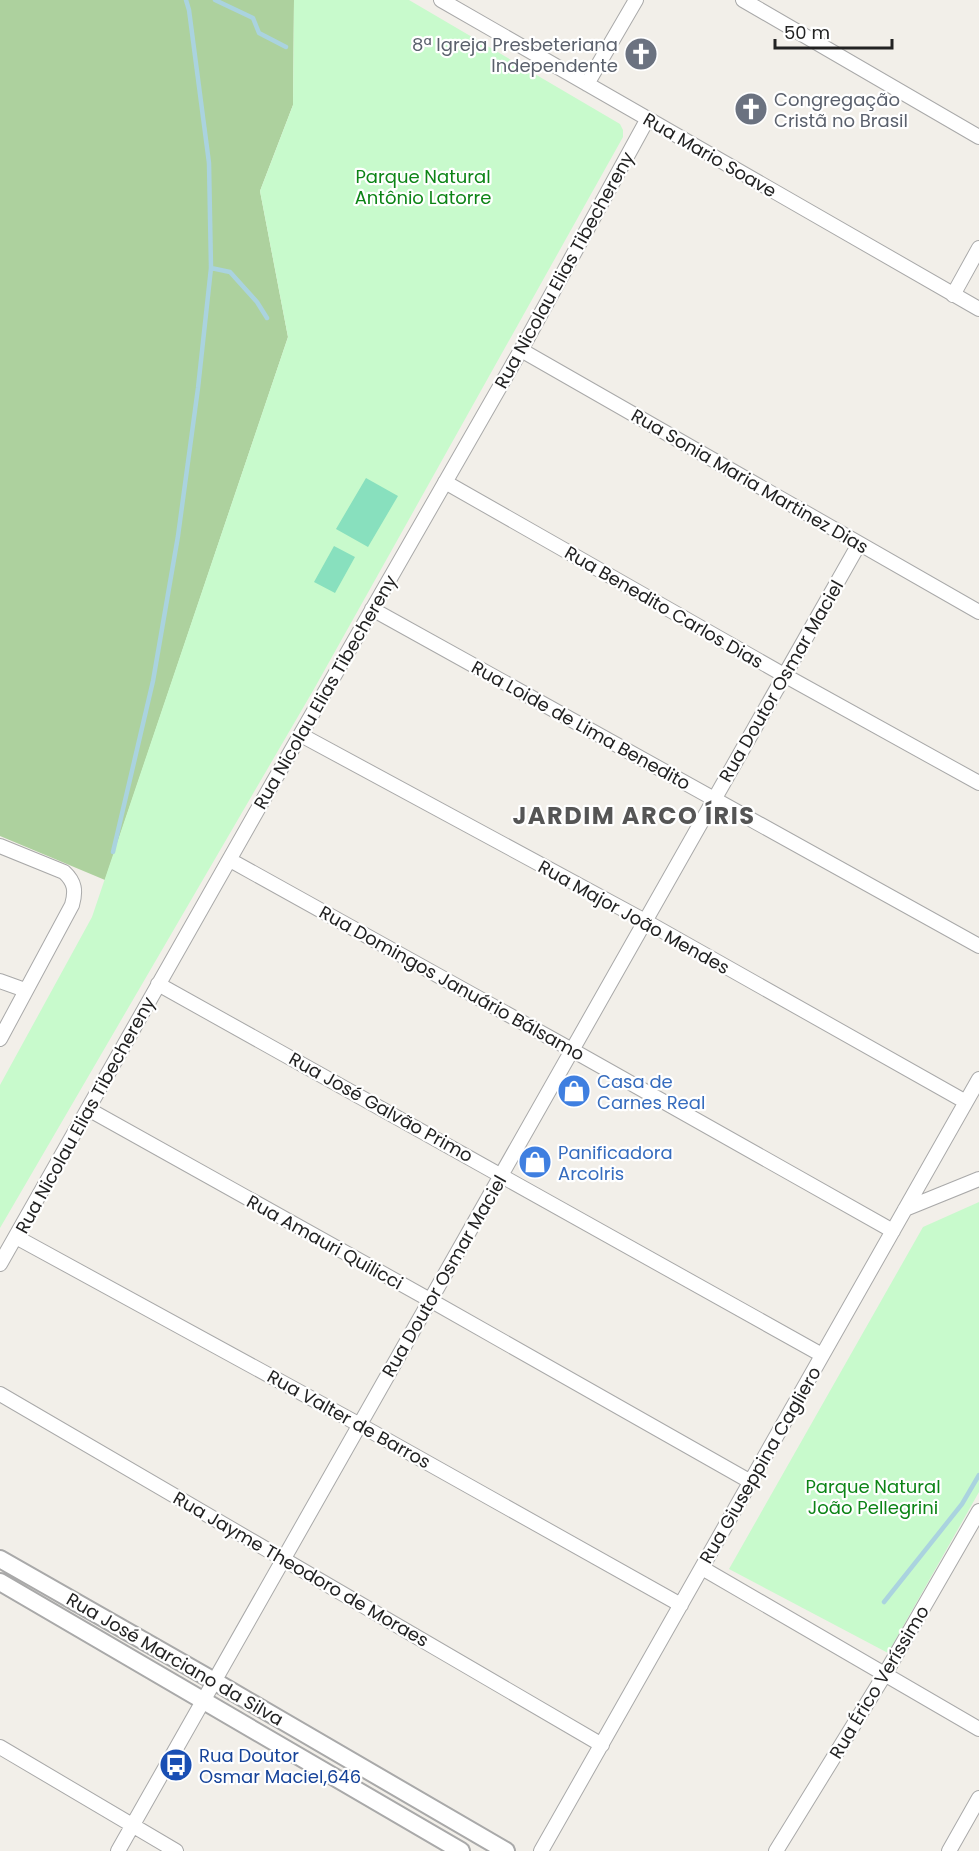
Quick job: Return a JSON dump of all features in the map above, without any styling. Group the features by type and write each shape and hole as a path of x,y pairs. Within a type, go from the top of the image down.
{"street":[{"name":"Rua Mario Soave","path":"441,0 979,309"},
{"path":"587,84 636,0"},
{"path":"743,0 979,137"},
{"name":"Rua Nicolau Elias Tibechereny","path":"0,1264 521,350 647,120"},
{"path":"953,295 979,249"},
{"name":"Rua Sonia Maria Martinez Dias","path":"521,350 979,612"},
{"name":"Rua Benedito Carlos Dias","path":"444,482 979,783"},
{"name":"Rua Doutor Osmar Maciel","path":"118,1851 859,544"},
{"name":"Rua Loide de Lima Benedito","path":"372,609 979,946"},
{"name":"Rua Major João Mendes","path":"301,735 645,921 966,1102"},
{"path":"0,846 64,872 74,884 75,890 72,905 0,1039"},
{"name":"Rua Domingos Januário Bálsamo","path":"230,860 572,1050 892,1232"},
{"path":"0,981 25,990"},
{"name":"Rua José Galvão Primo","path":"158,984 502,1174 822,1355"},
{"name":"Rua Giuseppina Cagliero","path":"542,1851 979,1078"},
{"name":"Rua Amauri Quilicci","path":"88,1109 751,1482"},
{"path":"905,1209 979,1179"},
{"name":"Rua Valter de Barros","path":"16,1237 360,1425 681,1605"},
{"name":"Rua Jayme Theodoro de Moraes","path":"0,1394 602,1745"},
{"name":"Rua Érico Veríssimo","path":"776,1851 885,1674 979,1511"},
{"name":"Rua José Marciano da Silva","path":"0,1559 506,1851"},
{"path":"702,1568 979,1729"},
{"name":"Rua José Marciano da Silva","path":"0,1582 461,1851"},
{"path":"0,1747 176,1851"},
{"path":"949,1851 979,1798"}],"green space":[{"path":"0,0 294,0 293,105 260,191 288,337 105,880 0,836"},
{"name":"Parque Natural Antônio Latorre","path":"294,0 409,0 620,124 623,137 314,689 0,1228 0,1085 92,917 288,337 260,191 293,105"},
{"path":"366,478 398,496 368,547 336,529"},
{"path":"334,546 355,557 335,593 314,582"},
{"name":"Parque Natural João Pellegrini","path":"979,1202 979,1492 888,1653 729,1569 923,1227"}],"waterway":[{"path":"113,852 153,681 178,536 211,268 209,163 186,0"},
{"path":"215,0 253,18 259,33 286,47"},
{"path":"211,268 230,272 257,302 267,318"},
{"path":"884,1602 962,1504 979,1475"}],"place":[{"name":"8ª Igreja Presbeteriana Independente","path":"641,54"},
{"name":"Congregação Cristã no Brasil","path":"751,109"},
{"name":"Casa de Carnes Real","path":"574,1091"},
{"name":"Panificadora ArcoIris","path":"535,1162"},
{"name":"Rua Doutor Osmar Maciel,646","path":"176,1765"}],"district":[{"name":"JARDIM ARCO ÍRIS","path":"634,815"}]}
